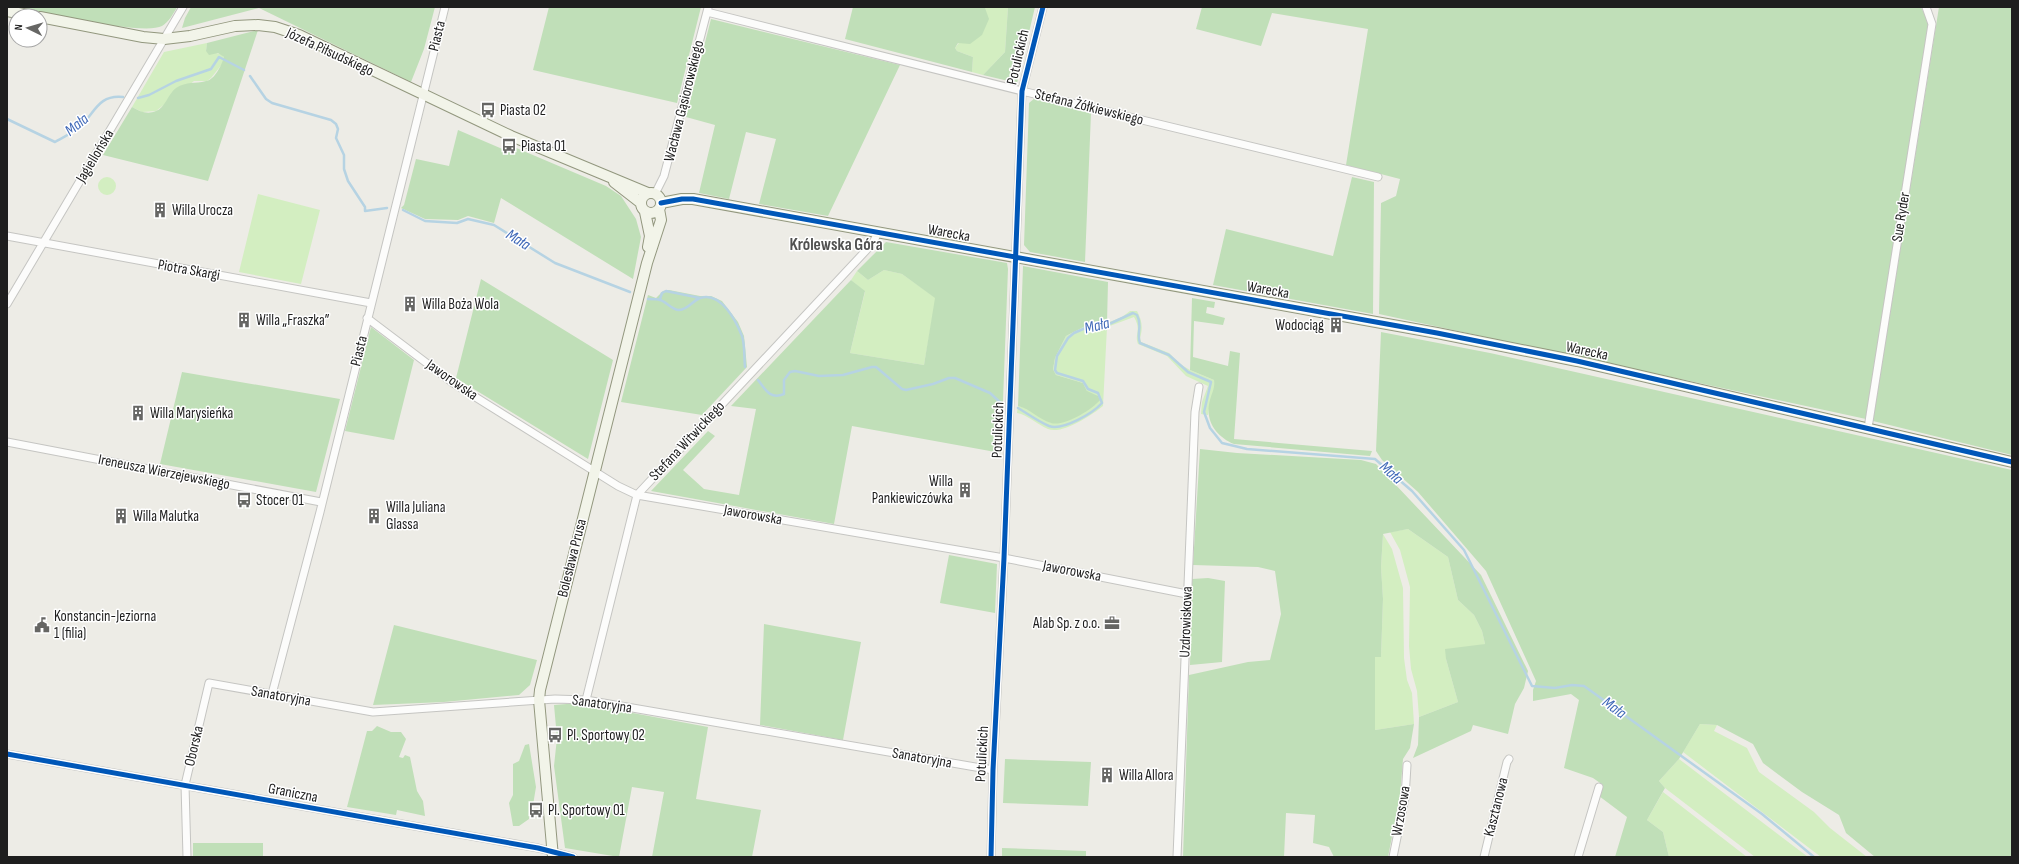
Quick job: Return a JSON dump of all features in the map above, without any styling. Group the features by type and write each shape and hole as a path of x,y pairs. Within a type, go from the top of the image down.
{"street":[{"name":"Jagiellońska","path":"7,304 183,7"},
{"name":"Piasta","path":"272,694 444,7"},
{"name":"Potulickich","path":"991,857 993,770 1017,257 1022,91 1043,7"},
{"name":"Sue Ryder","path":"1868,428 1932,24 1926,7"},
{"name":"Stefana Żółkiewskiego","path":"707,9 1022,91 1378,177"},
{"name":"Wacława Gąsiorowskiego","path":"651,194 664,176 707,9"},
{"name":"Józefa Piłsudskiego","path":"48,19 143,37 164,39 190,36 235,26 258,25 274,27 298,35 511,136 651,194"},
{"name":"Józefa Piłsudskiego","path":"602,174 643,208"},
{"path":"651,194 659,197 660,206 653,213 643,208 643,196 651,194"},
{"name":"Warecka","path":"660,206 693,199 1444,334 1577,361 2012,462"},
{"name":"Bolesława Prusa","path":"553,854 539,700 541,681 647,263 661,220 660,206"},
{"name":"Bolesława Prusa","path":"643,208 650,236 647,263"},
{"name":"Stefana Witwickiego","path":"586,700 637,495 873,243 878,232"},
{"name":"Piotra Skargi","path":"7,236 371,303"},
{"name":"Jaworowska","path":"367,318 453,383 595,470 618,486 637,495 1004,558 1187,594"},
{"name":"Uzdrowiskowa","path":"1177,857 1195,412 1200,387"},
{"name":"Ireneusza Wierzejewskiego","path":"7,442 321,502"},
{"name":"Sanatoryjna","path":"209,683 373,712 539,700 586,700 993,770"},
{"name":"Oborska","path":"186,857 185,785 209,683"},
{"name":"Graniczna","path":"7,754 185,785 573,857"},
{"name":"Kasztanowa","path":"1484,857 1506,762 1509,759"},
{"name":"Wrzosowa","path":"1393,857 1406,798 1407,765"},
{"path":"1578,857 1599,787"}],"green space":[{"path":"18,7 177,7 171,18 164,25 151,28 115,26 70,18 48,13 48,8"},
{"path":"191,7 435,7 424,49 411,82 259,8 182,28"},
{"path":"549,7 701,7 677,103 533,70"},
{"path":"853,7 982,7 985,8 989,19 982,35 970,44 958,43 955,48 957,51 973,57 972,72 845,39"},
{"path":"982,7 1008,7 1005,52 983,75 972,72 973,57 957,51 955,48 985,8"},
{"path":"1008,7 1035,7 1017,83 983,75 1005,52"},
{"path":"1202,7 1921,7 1929,24 1866,419 1379,314 1381,203 1396,196 1400,179 1346,165 1368,29 1272,13 1261,46 1196,29"},
{"path":"1939,7 2012,7 2012,455 1873,421"},
{"path":"711,19 900,65 828,216 759,204 776,139 746,132 729,199 699,193 715,125 686,117"},
{"path":"258,30 208,181 103,155 132,107 146,113 156,111 162,107 176,88 184,84 209,80 215,75 224,57 218,53 209,55 206,51 207,43"},
{"path":"207,43 206,51 221,54 224,57 223,63 211,78 207,81 194,81 156,111 142,112 132,107 164,52"},
{"path":"1035,98 1091,113 1085,262 1030,252 1024,245 1029,103"},
{"path":"458,130 512,153 514,147 606,186 621,196 636,219 641,237 633,279 501,198 494,223 468,216 458,220 425,219 401,208 404,205 416,159 449,166"},
{"path":"103,177 111,177 116,182 114,193 111,195 103,195 98,190 98,182"},
{"path":"1352,177 1374,182 1373,314 1213,285 1226,229 1333,256"},
{"path":"258,194 320,210 301,284 239,272"},
{"path":"886,242 1007,263 1001,453 852,426 834,524 651,491 708,431 715,436 683,470 704,489 739,495 756,409 731,406 851,280 865,291 850,353 924,365 935,298 902,274 884,270 868,280 857,271"},
{"path":"1023,266 1108,282 1107,323 1095,321 1066,336 1055,358 1053,369 1056,375 1083,383 1087,391 1098,396 1100,400 1077,417 1056,424 1042,419 1027,409 1018,406"},
{"path":"884,270 902,274 936,298 924,365 850,353 865,292 851,280 857,271 868,280"},
{"path":"481,279 613,360 588,459 456,378"},
{"path":"669,290 700,296 711,296 722,301 738,322 744,336 747,367 702,415 621,402 648,295 656,298 663,291"},
{"path":"1192,298 1215,302 1214,308 1207,307 1206,313 1225,318 1223,325 1194,321 1193,357 1228,366 1230,351 1240,353 1234,439 1372,451 1370,456 1234,444 1217,433 1210,421 1209,415 1214,380 1190,370"},
{"path":"1130,311 1137,311 1140,318 1142,324 1140,338 1141,342 1169,353 1180,364 1190,370 1214,380 1214,389 1208,415 1201,414 1202,402 1208,386 1186,376 1167,356 1138,344 1138,329 1134,317 1107,327 1103,406 1069,427 1054,430 1048,429 1017,413 1018,406 1026,408 1051,423 1087,391 1083,383 1056,375 1053,369 1055,358 1066,336 1095,321 1107,323 1122,317"},
{"path":"371,327 414,360 394,440 345,431"},
{"path":"1381,332 1490,353 2012,470 2012,857 1875,857 1846,833 1839,815 1802,792 1763,763 1753,744 1717,725 1700,724 1679,759 1659,781 1665,788 1647,820 1663,832 1669,857 1615,857 1627,817 1599,796 1603,785 1593,778 1564,768 1579,700 1571,694 1533,701 1533,690 1536,681 1486,571 1418,492 1382,460 1376,451"},
{"path":"182,372 340,399 316,492 160,464"},
{"path":"1200,449 1237,453 1361,460 1376,464 1481,575 1528,671 1524,688 1515,704 1508,734 1473,725 1471,731 1413,758 1418,745 1419,717 1458,702 1446,659 1445,649 1485,644 1482,631 1474,615 1458,600 1448,557 1408,529 1383,534 1381,567 1383,599 1381,657 1375,657 1375,730 1414,724 1410,748 1403,759 1400,796 1388,857 1334,857 1329,847 1313,843 1315,815 1286,813 1284,857 1183,857 1189,675 1248,662 1270,660 1281,614 1275,571 1258,567 1193,565"},
{"path":"1408,529 1448,557 1458,600 1474,615 1482,631 1485,644 1446,659 1458,702 1419,717 1417,691 1411,669 1409,646 1410,587 1400,550 1390,532"},
{"path":"1383,534 1392,549 1403,588 1404,658 1407,680 1412,693 1414,724 1375,730 1375,657 1381,657 1383,599 1381,567"},
{"path":"949,555 997,564 995,613 940,603"},
{"path":"1208,578 1225,581 1222,662 1190,665 1192,579"},
{"path":"764,624 861,642 843,740 760,725"},
{"path":"394,625 537,660 530,685 519,695 444,702 373,705"},
{"path":"579,703 708,727 696,799 761,810 752,857 652,857 664,792 632,787 619,857 565,848 554,766 557,738 554,705"},
{"path":"1700,724 1717,725 1714,731 1747,748 1759,772 1814,812 1830,828 1867,857 1821,857 1683,752"},
{"path":"377,726 391,732 401,732 406,739 399,757 403,758 405,755 410,757 417,791 423,801 425,816 397,810 396,815 347,807 367,731 372,731"},
{"path":"529,744 536,787 533,805 530,808 529,819 519,826 513,826 509,803 513,795 513,764 519,761 525,745"},
{"path":"1005,759 1091,762 1088,806 1003,803"},
{"path":"1679,759 1808,857 1755,857 1665,788 1659,781"},
{"path":"1663,792 1747,857 1669,857 1663,832 1647,820"},
{"path":"193,843 263,843 263,857 193,857"},
{"path":"1002,848 1086,851 1086,857 1002,857"}],"waterway":[{"name":"Mała","path":"138,98 149,95 176,81 211,69 219,57 244,70"},
{"name":"Mała","path":"250,76 266,99 272,103 331,120 336,124 338,129 336,138 344,155 344,169 348,181 365,207 365,211 387,208"},
{"name":"Mała","path":"7,119 55,142 77,129 83,124 96,107 107,99 123,97"},
{"name":"Mała","path":"403,210 425,221 457,223 468,219 494,225 555,263 630,292"},
{"name":"Mała","path":"660,299 662,293 666,291 700,298"},
{"name":"Mała","path":"648,299 660,300 676,310 685,308 700,298 708,297 721,303 732,316 742,336 745,367"},
{"name":"Mała","path":"1018,408 1037,420 1049,426 1055,427 1070,424 1092,412 1102,403 1098,393 1088,389 1083,381 1057,373 1055,370 1057,356 1068,338 1074,333 1097,323 1107,325 1133,313 1137,315 1139,319 1140,343 1169,355 1188,372 1211,382 1204,412 1210,428 1222,443 1247,449 1375,459 1412,491 1464,550 1532,686 1555,688 1572,685 1584,686 1762,814 1814,857"},
{"name":"Mała","path":"758,380 768,393 775,396 784,394 784,380 790,372 795,371 819,376 843,375 876,367 902,389 906,390 933,384 949,378 955,378 990,393 1003,405"}],"cycle path":[{"path":"991,857 993,770 1004,558 1022,91 1043,7"},
{"path":"661,203 682,199 693,199 1437,333 1577,361 2012,462"},
{"path":"7,754 538,848 573,857"}],"place":[{"name":"Piasta 02","path":"488,110"},
{"name":"Piasta 01","path":"509,146"},
{"name":"Willa Urocza","path":"160,210"},
{"name":"Willa Boża Wola","path":"410,304"},
{"name":"Willa „Fraszka”","path":"244,320"},
{"name":"Wodociąg","path":"1336,325"},
{"name":"Willa Marysieńka","path":"138,413"},
{"name":"Willa Pankiewiczówka","path":"965,490"},
{"name":"Stocer 01","path":"244,500"},
{"name":"Willa Malutka","path":"121,516"},
{"name":"Willa Juliana Glassa","path":"374,516"},
{"name":"Alab Sp. z o.o.","path":"1112,623"},
{"name":"Konstancin-Jeziorna 1 (filia)","path":"42,625"},
{"name":"Pl. Sportowy 02","path":"555,735"},
{"name":"Willa Allora","path":"1107,775"},
{"name":"Pl. Sportowy 01","path":"536,810"}],"district":[{"name":"Królewska Góra","path":"836,245"}]}
